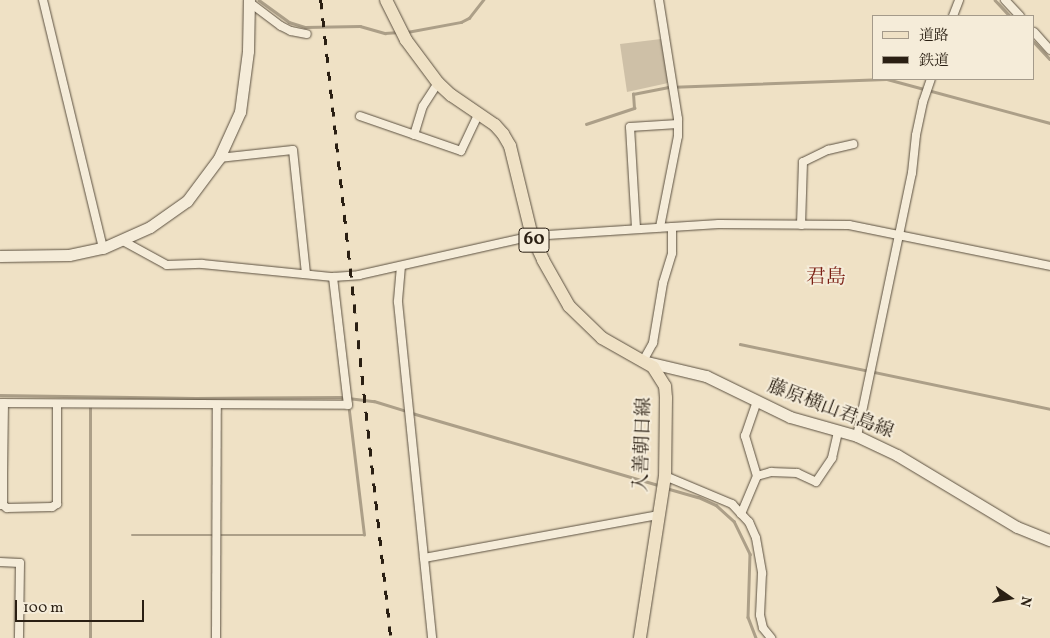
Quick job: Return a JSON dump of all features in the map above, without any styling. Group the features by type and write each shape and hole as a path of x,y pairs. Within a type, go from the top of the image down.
{"main road":[{"name":"入善朝日線","path":"386,0 406,40 438,83 451,95 495,125 510,146 532,236 543,260 570,306 602,338 653,368 665,386 664,476 640,638"},
{"path":"0,256 69,255 104,248 123,241 150,227 186,201 219,158 240,112 248,51 249,1"},
{"name":"藤原横山君島線","path":"643,361 656,366 706,376 790,417 857,436 897,455 1017,527 1050,540"}],"street":[{"path":"43,0 104,248"},
{"path":"660,0 678,124 678,136 660,227"},
{"path":"954,15 959,0"},
{"path":"1005,0 1019,15"},
{"path":"249,1 281,26 291,31 307,34"},
{"path":"1035,33 1050,50"},
{"path":"857,436 912,173 923,102 931,80"},
{"path":"414,135 424,106 438,83"},
{"path":"360,116 461,151 479,113"},
{"path":"636,228 630,127 678,124"},
{"path":"801,225 803,162 828,150 853,144"},
{"path":"219,158 293,150 306,273"},
{"path":"123,241 167,265 202,264 306,273 334,278 401,266 532,236 719,224 849,225 1050,266"},
{"path":"643,361 653,344 663,283 672,253 672,227"},
{"path":"401,266 398,302 432,638"},
{"path":"57,404 57,504 52,508 7,508 2,505 2,403 217,406 348,405 334,278"},
{"path":"741,514 757,476 745,436 756,401"},
{"path":"216,638 217,406"},
{"path":"757,476 771,472 797,474 816,482 832,458 838,431"},
{"path":"664,476 732,504 749,522 756,538 762,573 760,615 763,628 771,638"},
{"path":"424,558 659,515"},
{"path":"0,562 20,563 19,638"}],"shaded area":[{"path":"661,39 668,83 627,92 620,44"}],"waterway":[{"path":"259,0 289,22 305,27 360,26 385,33 399,32"},
{"path":"407,32 461,22 469,18 483,0"},
{"path":"995,0 1009,15"},
{"path":"1035,43 1050,59"},
{"path":"586,124 634,108 633,94 668,87 872,80"},
{"path":"891,80 1050,123"},
{"path":"740,344 1050,409"},
{"path":"0,395 195,398 340,397 374,401 407,411"},
{"path":"90,405 90,638"},
{"path":"132,535 364,535 349,411"},
{"path":"412,413 658,485"},
{"path":"666,488 698,497 716,505 734,521 750,554 748,617 756,638"}],"railway":[{"path":"321,0 391,638"}],"district":[{"name":"君島","path":"826,278"}]}
